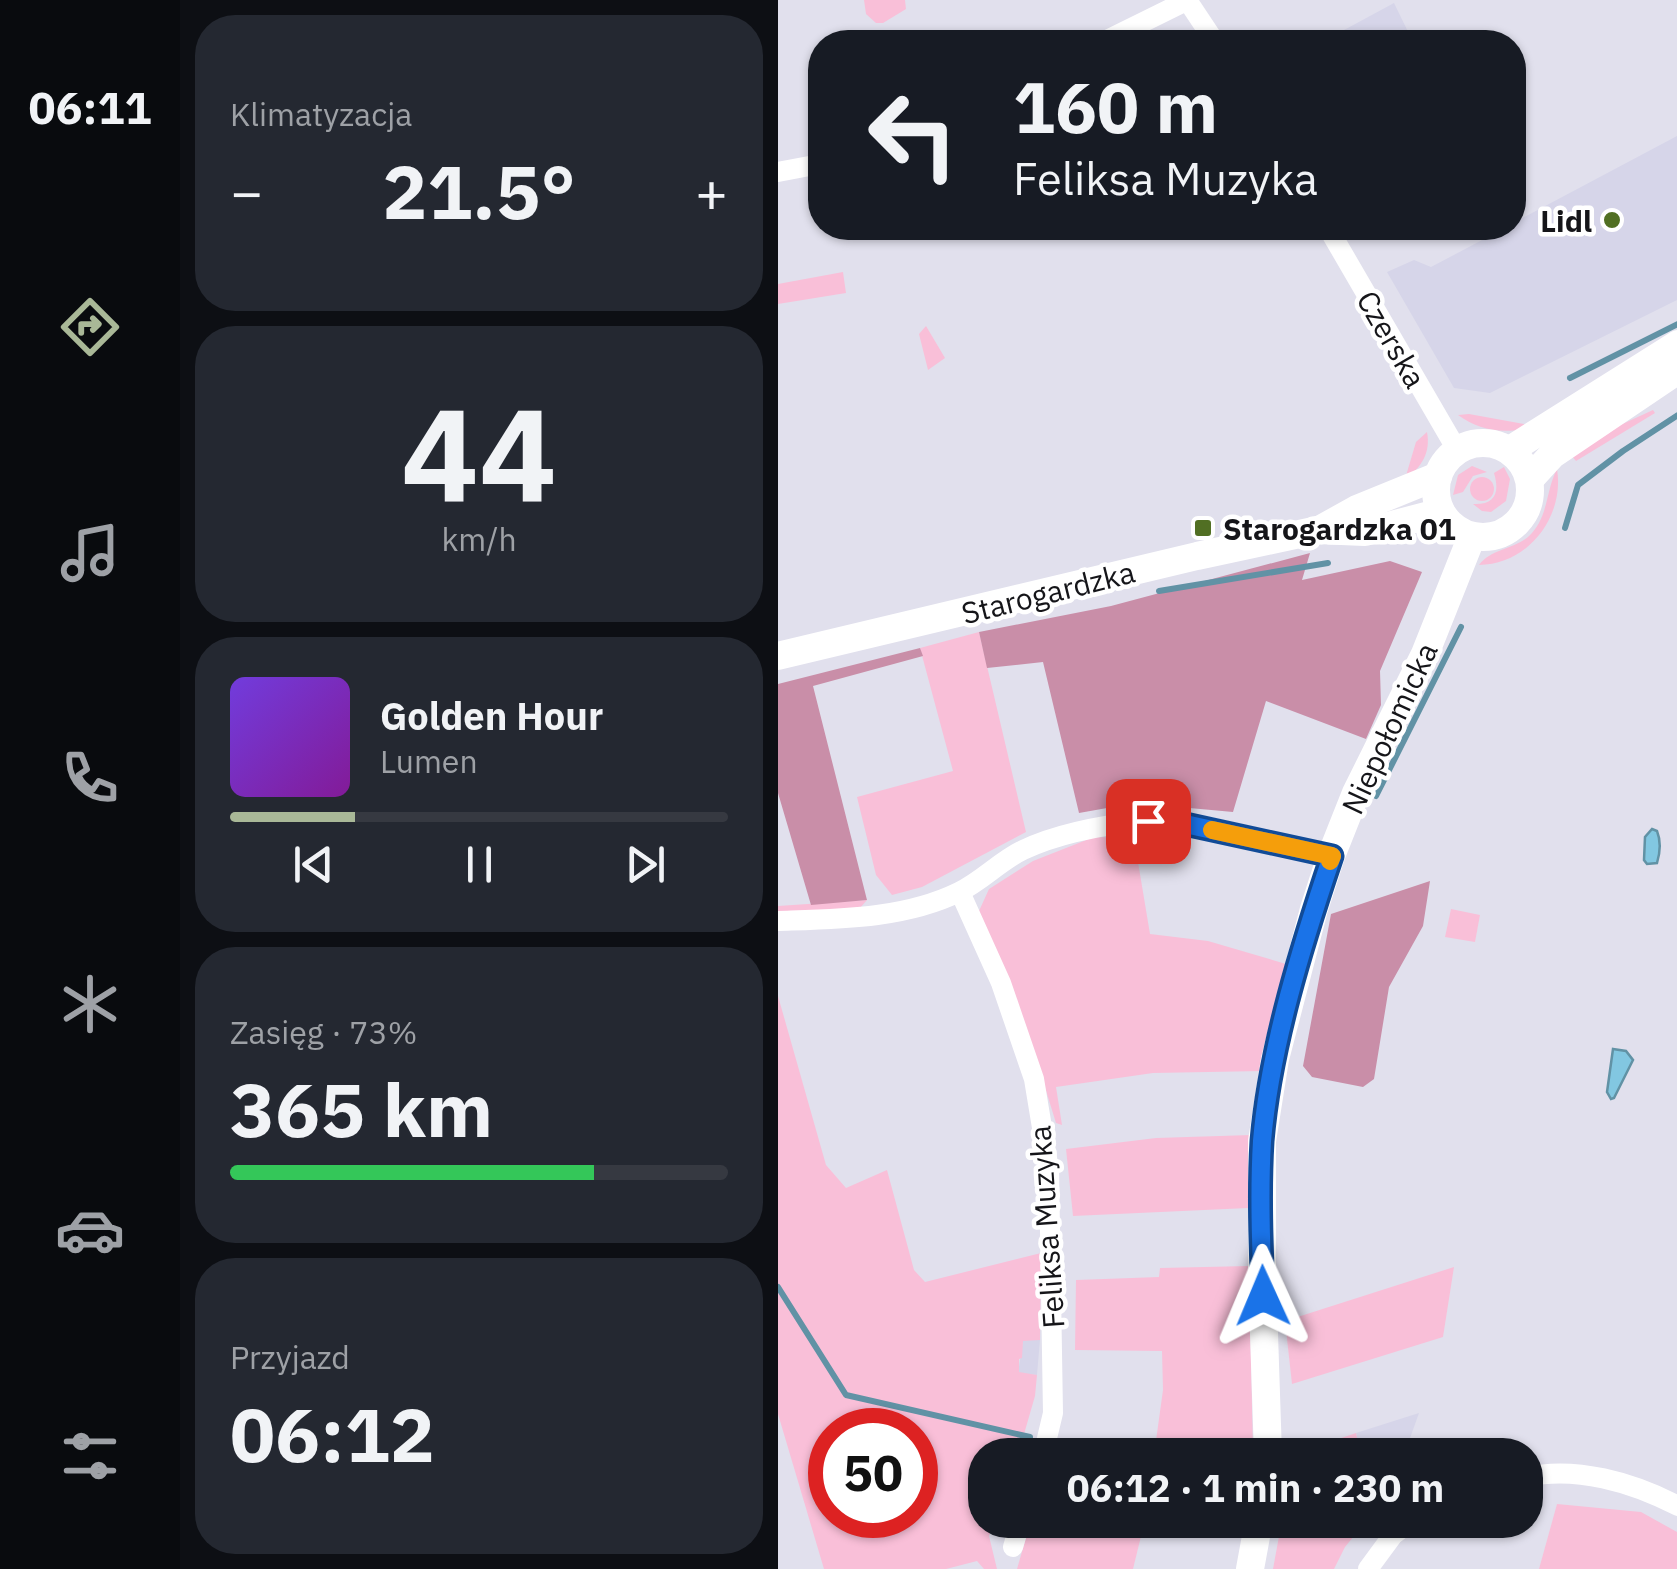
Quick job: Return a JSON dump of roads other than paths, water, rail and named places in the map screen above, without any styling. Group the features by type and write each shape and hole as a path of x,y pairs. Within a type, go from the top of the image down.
{"main road":[{"path":"1510,450 1678,344"},
{"path":"1530,479 1552,455 1678,370"},
{"path":"1483,442 1510,450 1522,462 1530,479 1531,495 1526,510 1517,524 1504,533 1488,537 1460,531 1441,512 1436,488 1445,462 1457,450 1483,442"},
{"name":"Starogardzka","path":"778,656 1318,530 1357,509 1438,476"},
{"name":"Starogardzka","path":"1318,530 1365,532 1441,512"},
{"name":"Niepołomicka","path":"1267,1438 1262,1141 1280,1038 1332,856 1356,793 1425,654 1472,536"},
{"path":"1250,1569 1256,1538"}],"street":[{"path":"1127,30 1188,0 1207,30"},
{"path":"778,172 808,166"},
{"name":"Czerska","path":"1335,240 1457,450"},
{"path":"778,921 855,918 923,905 960,892 1024,850 1100,826 1148,821 1185,824 1332,856"},
{"name":"Feliksa Muzyka","path":"960,892 1002,982 1034,1079 1048,1170 1053,1413 1047,1438"},
{"path":"1543,1476 1576,1474 1609,1480 1653,1493 1678,1506"},
{"path":"1013,1547 1016,1538"},
{"path":"1368,1569 1391,1538"}],"water":[{"path":"1652,829 1657,831 1659,855 1657,863 1647,864 1645,837"},
{"path":"1613,1049 1626,1051 1633,1060 1611,1099 1607,1092"}],"waterway":[{"path":"1570,378 1678,324"},
{"path":"1565,528 1578,485 1678,415"},
{"path":"1159,591 1328,563"},
{"path":"1376,796 1461,627"},
{"path":"778,1287 846,1395 1030,1437"}],"place":[{"name":"Lidl","path":"1612,220"},
{"name":"Starogardzka 01","path":"1203,528"}]}
